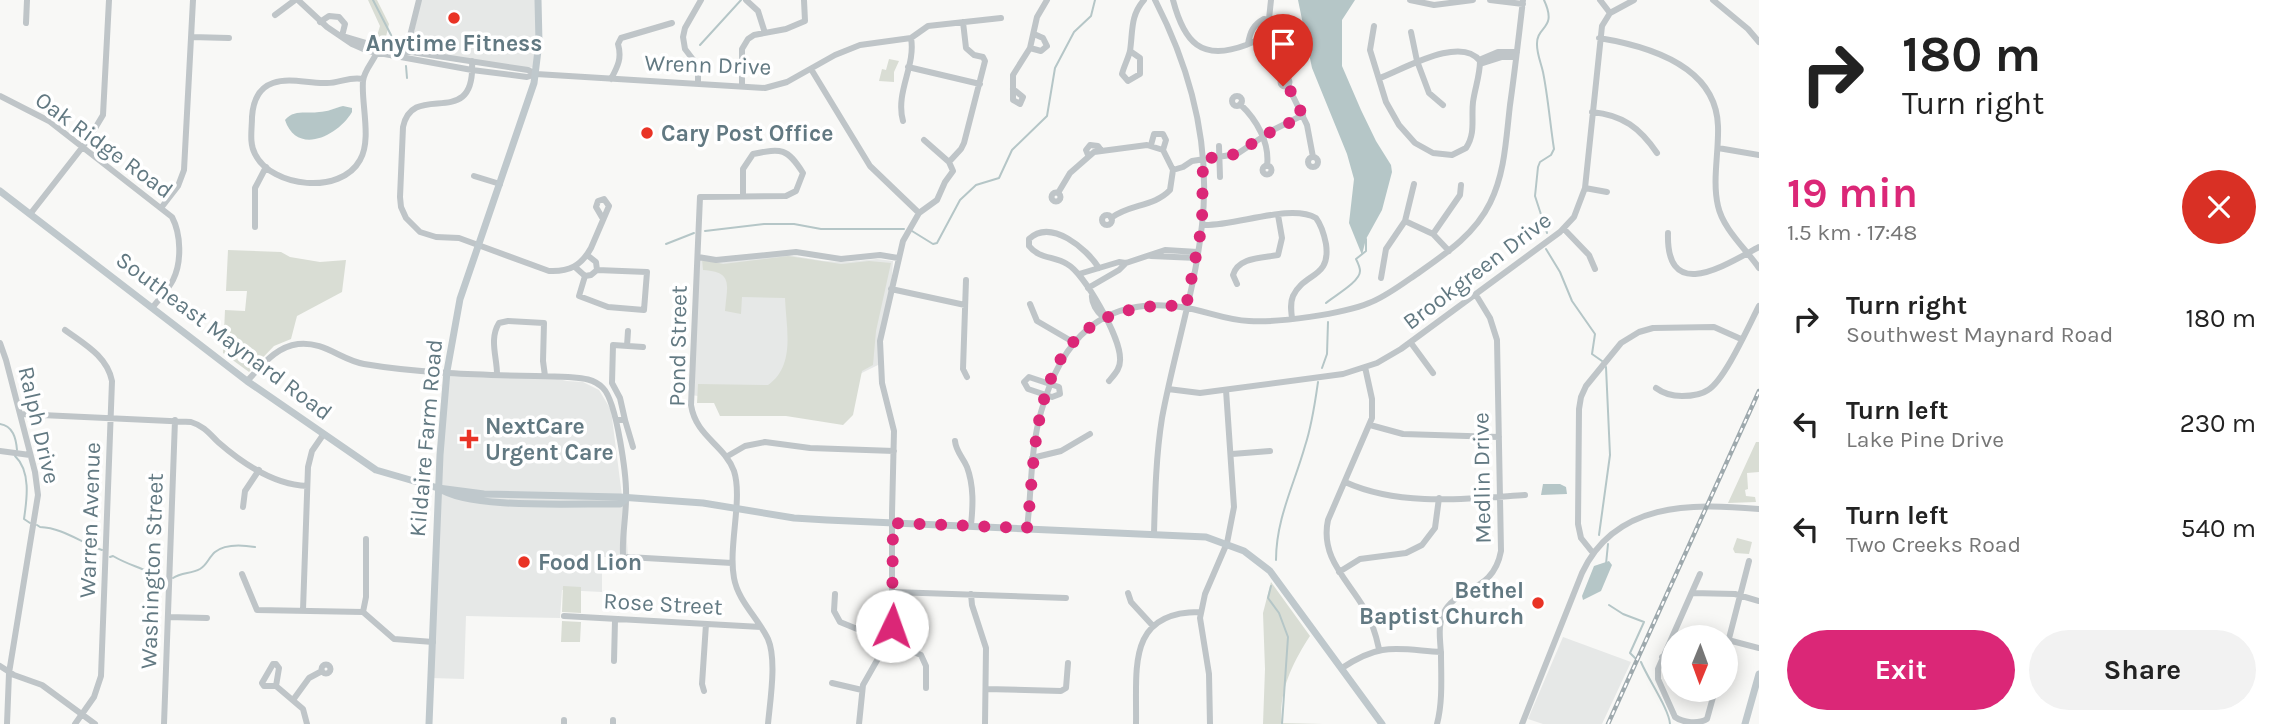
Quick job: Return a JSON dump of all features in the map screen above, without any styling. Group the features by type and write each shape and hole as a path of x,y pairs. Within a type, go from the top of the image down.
{"main road":[{"name":"Kildaire Farm Road","path":"429,724 438,488 447,371 460,299 536,74 539,41 538,0"},
{"name":"Southeast Maynard Road","path":"0,191 247,381 323,435 376,470 438,488"},
{"path":"438,488 484,494 626,499 735,507 793,518 1206,537 1244,551 1270,570 1382,724"},
{"path":"438,488 447,494 513,502 621,503 626,499"},
{"path":"513,502 517,499 549,496"},
{"path":"1745,724 1759,674"}],"street":[{"path":"26,23 27,0"},
{"path":"31,213 99,125 104,109 109,0"},
{"path":"161,208 178,186 184,170 193,0"},
{"path":"275,15 297,0 320,22 352,44 472,70 527,77 536,74"},
{"path":"405,55 419,0"},
{"path":"698,83 698,66 685,49 683,37 685,28 702,0"},
{"path":"746,0 758,11 765,33"},
{"path":"742,86 743,46 752,36 786,29 806,21 804,0"},
{"path":"1013,89 1013,75 1030,48 1038,13 1047,0"},
{"path":"1130,51 1133,18 1144,0"},
{"path":"1154,534 1161,424 1202,225 1203,159 1198,119 1188,77 1175,41 1155,0"},
{"path":"1173,0 1182,29 1192,42 1200,48 1222,52 1271,33 1271,0"},
{"path":"1410,0 1434,5 1473,0"},
{"path":"1027,528 1032,458 1050,383 1061,358 1073,342 1090,327 1105,318 1152,306 1186,307 1238,321 1257,321 1292,318 1368,304 1449,251 1479,221 1500,179 1523,2 1490,0"},
{"path":"1600,0 1609,13 1634,0"},
{"path":"1713,0 1748,29 1759,42"},
{"name":"Brookgreen Drive","path":"1168,389 1194,393 1226,390 1343,374 1385,360 1564,229 1577,210 1585,188 1599,38 1609,13"},
{"path":"320,22 329,16 339,17 345,24 342,36"},
{"name":"Wrenn Drive","path":"536,74 765,88 776,86 835,55 860,46 911,38 928,26 1001,18"},
{"path":"1248,44 1249,35 1255,26 1264,19 1269,19"},
{"path":"949,162 964,144 985,61 983,57 974,55 965,48 963,22"},
{"path":"611,79 621,55 618,44 621,38 672,23"},
{"path":"1374,26 1370,50 1386,103 1409,137 1426,151 1452,155 1466,148 1471,138 1473,103 1480,62"},
{"path":"1411,32 1417,61 1429,93 1443,105"},
{"path":"1030,48 1041,51 1047,46 1043,38 1034,34"},
{"path":"191,37 229,38"},
{"path":"903,121 901,94 912,48 911,38"},
{"path":"1599,38 1646,48 1669,59 1703,86 1714,104 1717,116 1718,206 1723,219 1759,268"},
{"path":"363,79 348,78 327,83 283,81 263,89 253,107 251,138 257,158 287,180 324,183 341,178 355,167 362,158 364,148 363,79 378,50"},
{"path":"1380,78 1417,61 1464,50 1473,54 1480,62"},
{"path":"1480,62 1498,52 1517,54"},
{"path":"405,55 472,61 528,70 536,74"},
{"path":"472,61 468,90 459,100 420,105 405,118 400,202 406,218 420,232 436,237 459,238 550,271 563,272 575,267 587,255 603,219"},
{"path":"908,67 980,84"},
{"path":"811,69 870,166 919,214"},
{"path":"1288,86 1303,116 1313,157"},
{"name":"Oak Ridge Road","path":"0,96 49,121 172,217 177,230 178,261 172,281 152,308"},
{"path":"1240,104 1263,136 1268,152 1268,166"},
{"path":"1592,112 1612,114 1630,122 1657,153"},
{"path":"1173,170 1192,161 1237,154 1263,136 1303,116"},
{"path":"1151,145 1154,134 1163,134 1166,140 1163,150"},
{"path":"859,724 862,690 869,670 887,640 892,620 894,425 883,389 880,341 898,258 907,231 919,214 937,200 953,171 949,162 924,139"},
{"path":"1058,193 1070,173 1088,155 1101,150 1151,145 1163,150 1173,170 1172,186 1168,193 1154,201 1125,209 1111,218"},
{"path":"1219,146 1220,177"},
{"path":"1718,148 1759,155"},
{"path":"785,150 792,155 803,173 796,191 786,196 743,195 743,169 753,154 785,150"},
{"path":"255,227 255,188 266,167"},
{"path":"474,176 500,184"},
{"path":"1381,278 1386,249 1405,222 1414,184"},
{"path":"1433,234 1460,195 1461,186"},
{"path":"1585,188 1607,192"},
{"name":"Pond Street","path":"743,195 700,197 691,405 694,420 726,457 736,481 732,563 734,580 769,643 772,658 768,724"},
{"path":"1202,225 1219,226 1297,212 1312,216 1321,227 1327,257 1324,266 1292,297 1292,318"},
{"path":"1237,284 1233,275 1238,265 1245,261 1278,255 1282,238 1278,215"},
{"path":"1405,222 1433,234 1449,251"},
{"path":"1564,229 1589,255 1595,269"},
{"path":"1668,233 1671,260 1679,269 1692,275 1712,271 1759,247"},
{"path":"1099,268 1085,250 1071,240 1041,234 1035,234 1029,239 1029,246 1035,253 1067,264 1079,274 1095,297 1120,355 1118,371 1109,382"},
{"path":"1079,274 1169,249 1197,255"},
{"path":"698,257 716,260 796,252 841,259 880,255 898,258"},
{"path":"587,255 596,262 597,270"},
{"path":"1090,291 1126,263"},
{"path":"575,267 585,276"},
{"path":"597,270 647,272 644,310 608,307 579,296 585,276 592,275 597,270"},
{"path":"966,279 963,369 967,377"},
{"path":"891,289 965,305"},
{"name":"Medlin Drive","path":"1437,724 1441,705 1440,625 1447,609 1456,600 1486,581 1497,565 1501,546 1497,340 1490,318 1476,295"},
{"path":"1030,304 1037,321 1073,342"},
{"path":"1656,388 1676,396 1709,394 1759,306"},
{"path":"497,374 494,359 496,327 503,322 520,322 544,323 545,376"},
{"path":"1593,553 1582,541 1578,529 1581,397 1586,386 1621,343 1653,325 1714,327 1741,339"},
{"name":"Warren Avenue","path":"65,330 97,354 107,366 112,381 102,677 94,697 75,724"},
{"path":"627,346 628,331"},
{"path":"1411,342 1433,373"},
{"name":"Ralph Drive","path":"0,343 20,414 38,495 9,673 7,724"},
{"path":"247,381 275,353 305,344 324,347 364,364 409,370 584,378 594,382 608,395 616,421 626,499 626,556 732,563"},
{"path":"633,447 620,398 612,383 611,353 613,345 643,347"},
{"path":"1365,368 1373,405 1370,425 1328,520 1326,538 1331,559 1368,615 1379,649"},
{"path":"1032,377 1050,383 1059,387 1060,394 1055,397 1028,389 1024,380 1032,377"},
{"path":"1210,724 1209,674 1201,612 1205,594 1227,543 1234,508 1226,390"},
{"path":"20,414 175,420 202,426 259,470 283,483 307,486"},
{"name":"Washington Street","path":"164,724 175,420"},
{"path":"616,421 625,420"},
{"path":"1370,425 1403,434 1499,437"},
{"path":"1032,458 1061,451 1090,434"},
{"path":"303,611 309,460 323,435"},
{"path":"955,441 956,450 967,469 972,488 971,525"},
{"path":"726,457 745,446 765,442 810,448 894,451"},
{"path":"0,451 30,455"},
{"path":"1232,454 1270,451"},
{"path":"243,507 245,491 259,470"},
{"path":"1345,482 1383,495 1439,498 1525,495"},
{"path":"1339,572 1360,559 1406,553 1422,545 1437,523 1439,498"},
{"path":"1522,724 1582,573 1593,553 1618,529 1635,518 1648,514 1694,508 1759,509"},
{"path":"363,612 366,597 366,539"},
{"path":"1732,625 1749,561"},
{"path":"242,574 257,610 363,612 394,639 433,642"},
{"path":"1677,625 1700,574"},
{"path":"893,592 1066,598"},
{"path":"1128,593 1131,602 1153,626"},
{"path":"1692,593 1735,594 1759,601"},
{"path":"835,594 834,611 840,622 908,648 924,658 926,688"},
{"path":"971,594 972,606 986,648 985,724"},
{"path":"1136,724 1139,651 1144,637 1153,626 1173,614 1201,612"},
{"name":"Rose Street","path":"564,616 761,627"},
{"path":"168,617 207,618"},
{"path":"614,661 615,620"},
{"path":"704,691 702,684 706,624"},
{"path":"1738,643 1759,648"},
{"path":"1342,668 1360,656 1379,649 1441,652"},
{"path":"1661,660 1658,680 1661,686"},
{"path":"986,688 1061,691 1066,688 1068,663"},
{"path":"0,666 9,673 42,684 95,724"},
{"path":"293,700 309,678 322,671"},
{"path":"832,683 862,690"},
{"path":"276,686 304,711 307,724"},
{"path":"1669,702 1678,720 1702,722 1707,719 1712,702"}],"shaded area":[{"path":"368,0 377,0 389,24 385,41 376,39 380,26"},
{"path":"421,0 537,0 537,67 526,68 410,50"},
{"path":"1298,0 1355,0 1342,20 1342,66 1392,172 1382,210 1366,239 1362,255 1349,223 1354,179 1347,154 1312,68"},
{"path":"889,59 899,61 894,72 894,82 879,81 882,69 886,70"},
{"path":"343,106 352,108 346,121 328,135 318,138 308,140 299,137 291,131 285,120 297,113 322,112"},
{"path":"228,250 281,252 290,257 320,262 346,260 342,292 297,316 291,339 274,346 249,372 223,353 225,310 245,311 247,291 226,291"},
{"path":"788,255 824,261 893,261 891,289 880,341 880,364 789,409 691,395 698,257 720,262"},
{"path":"788,256 841,264 869,261 891,263 876,331 873,365 862,371 853,415 843,425 786,416 720,416 714,403 697,403 698,384 768,385 783,367 787,345 785,298 742,297 741,314 725,311 726,281 720,274 703,270 702,259 723,264"},
{"path":"447,371 545,376 583,382 599,390 611,410 628,557 602,557 602,592 562,590 560,618 466,616 464,679 431,678"},
{"path":"1756,442 1759,442 1759,472 1747,473 1748,489 1745,490 1746,496 1755,497 1756,502 1728,503"},
{"path":"1543,484 1560,484 1566,487 1567,494 1541,495"},
{"path":"1737,538 1752,542 1749,554 1735,553 1733,549"},
{"path":"1609,561 1612,565 1601,591 1583,600 1582,596 1594,566"},
{"path":"1271,582 1310,636 1288,678 1282,700 1282,723 1323,724 1263,724 1263,613"},
{"path":"563,586 581,587 581,613 562,612"},
{"path":"562,621 581,622 580,642 561,642"},
{"path":"1563,637 1631,662 1602,724 1543,724 1528,719"}],"waterway":[{"path":"373,0 391,35 393,45"},
{"path":"700,45 741,0"},
{"path":"912,231 933,244 937,243 960,200 976,185 999,178 1012,150 1047,116 1055,68 1074,32 1091,16 1095,0"},
{"path":"1544,0 1549,17 1538,39 1537,48 1545,81 1554,149 1551,155 1540,162 1535,196 1547,233"},
{"path":"406,66 407,78"},
{"path":"705,231 764,224 794,224 821,229 904,229"},
{"path":"666,244 694,233"},
{"path":"1326,303 1359,275 1360,268 1356,259 1366,251 1366,239"},
{"path":"1546,249 1560,272 1572,301 1595,334 1592,354 1602,361"},
{"path":"1322,368 1327,354 1328,322"},
{"path":"1599,535 1610,455 1606,367"},
{"path":"1276,560 1282,516 1307,438 1318,382"},
{"path":"0,424 13,433 17,450"},
{"path":"15,456 26,477 24,519 30,523"},
{"path":"37,525 64,533 102,550"},
{"path":"1606,564 1608,544"},
{"path":"173,578 200,569 215,552 224,547 255,547"},
{"path":"110,557 165,579"},
{"path":"1271,586 1268,598 1279,613 1288,637 1282,724"},
{"path":"1609,605 1644,622 1630,653 1635,658"},
{"path":"1641,662 1666,710 1670,724"}],"railway":[{"path":"1608,724 1759,391"}],"place":[{"name":"Anytime Fitness","path":"454,18"},
{"name":"Cary Post Office","path":"647,133"},
{"name":"NextCare Urgent Care","path":"469,439"},
{"name":"Food Lion","path":"524,562"},
{"name":"Bethel Baptist Church","path":"1538,603"}],"route":[{"path":"892,626 893,523 1027,528 1037,427 1056,368 1064,353 1090,327 1115,314 1152,306 1186,307 1202,225 1203,159 1237,154 1263,136 1303,116 1292,90 1283,86"}]}
